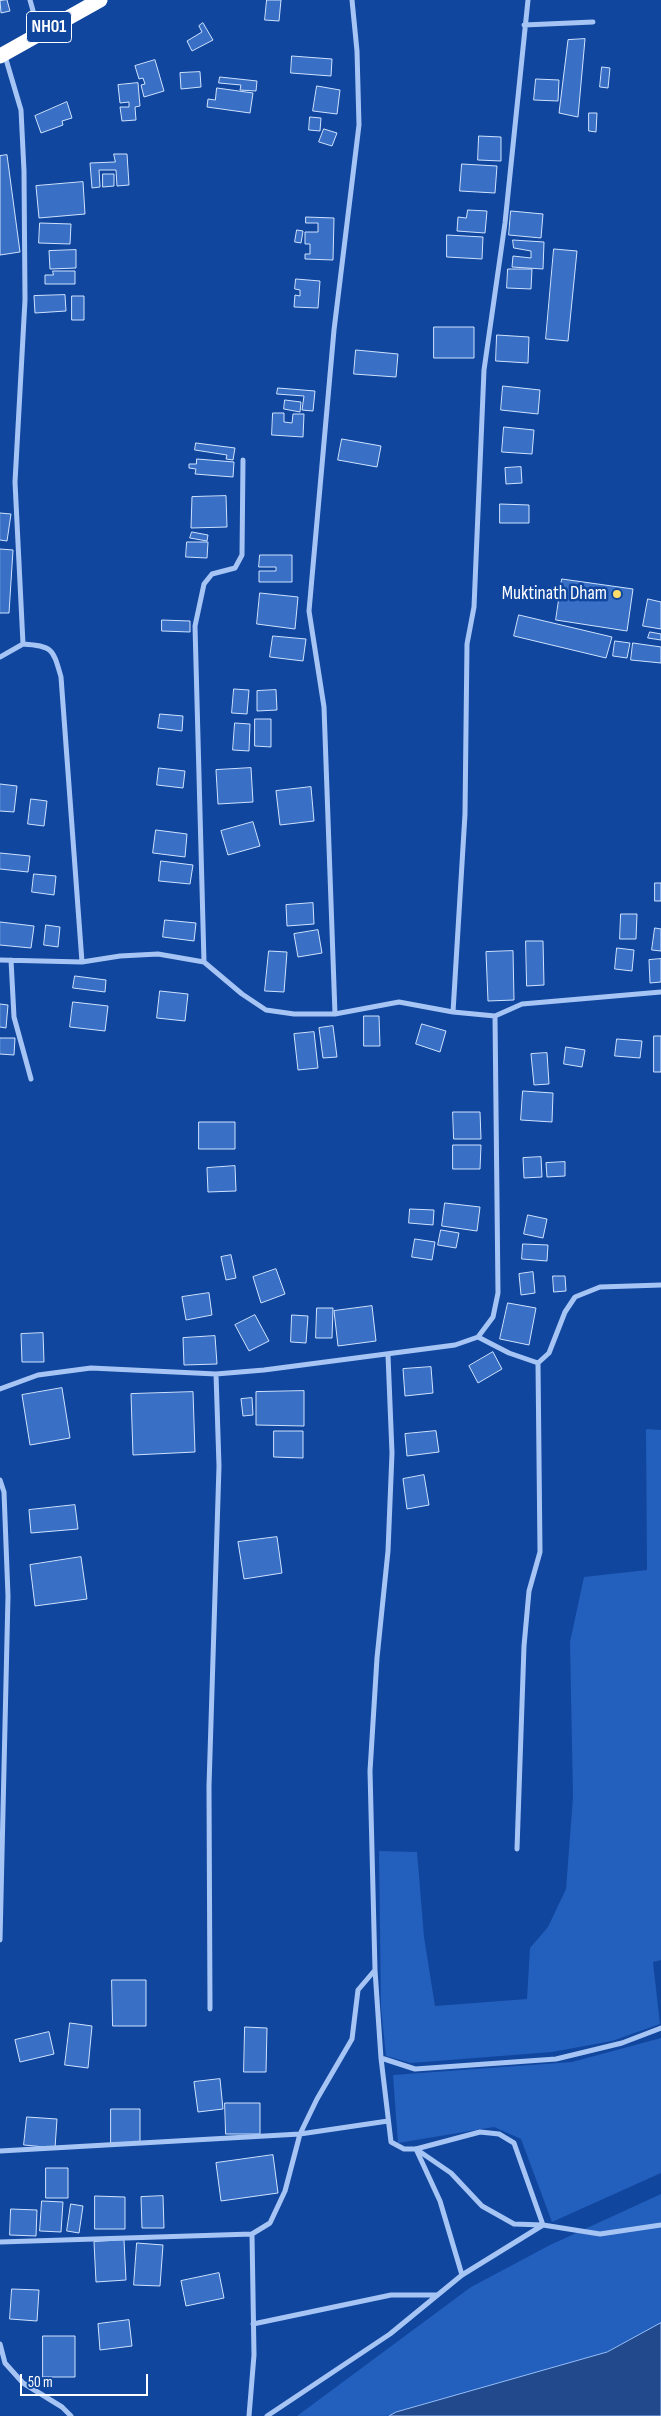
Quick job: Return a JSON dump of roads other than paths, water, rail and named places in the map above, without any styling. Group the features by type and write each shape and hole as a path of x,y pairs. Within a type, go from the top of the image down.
{"highway":[{"name":"NH01","path":"2,55 39,32 100,0"}],"street":[{"path":"30,0 39,32"},
{"path":"335,1014 324,706 309,611 334,330 358,125 357,51 352,0"},
{"path":"453,1012 465,814 467,644 474,598 484,370 505,223 528,0"},
{"path":"524,25 594,22"},
{"path":"2,55 21,110 24,171 25,300 15,482 23,644"},
{"path":"204,962 195,626 204,584 212,574 235,568 242,555 243,460"},
{"path":"0,657 23,644 44,646 55,655 61,677 82,962"},
{"path":"0,960 82,962 120,956 158,954 204,962 242,994 266,1010 294,1014 335,1014 399,1002 453,1012 495,1016 522,1004 661,992"},
{"path":"11,960 14,1017 31,1079"},
{"path":"0,1389 38,1375 91,1368 216,1374 388,1355 455,1345 478,1337 493,1317 498,1293 495,1016"},
{"path":"517,1850 524,1646 529,1591 540,1552 538,1363 549,1353 565,1312 576,1297 600,1287 661,1285"},
{"path":"478,1337 509,1353 538,1363"},
{"path":"388,1355 392,1453 370,1771 375,1970 381,2058 391,2142 404,2149 416,2149 480,2132 500,2134 514,2143 543,2226"},
{"path":"210,2009 209,1786 218,1466 216,1374"},
{"path":"0,1480 4,1492 8,1596 0,1940"},
{"path":"0,2242 252,2234 270,2223 285,2191 300,2134 317,2099 352,2039 358,1990 375,1970"},
{"path":"381,2058 415,2069 556,2059 622,2043 661,2028"},
{"path":"0,2151 300,2134 388,2121"},
{"path":"416,2149 450,2173 482,2206 514,2224 600,2234 661,2225"},
{"path":"416,2149 440,2201 462,2275"},
{"path":"267,2416 390,2334 462,2275 543,2226"},
{"path":"249,2416 254,2355 252,2234"},
{"path":"253,2324 391,2295 436,2295"},
{"path":"0,2344 5,2363 23,2383 62,2407 71,2416"}],"place":[{"name":"Muktinath Dham","path":"617,594"}]}
